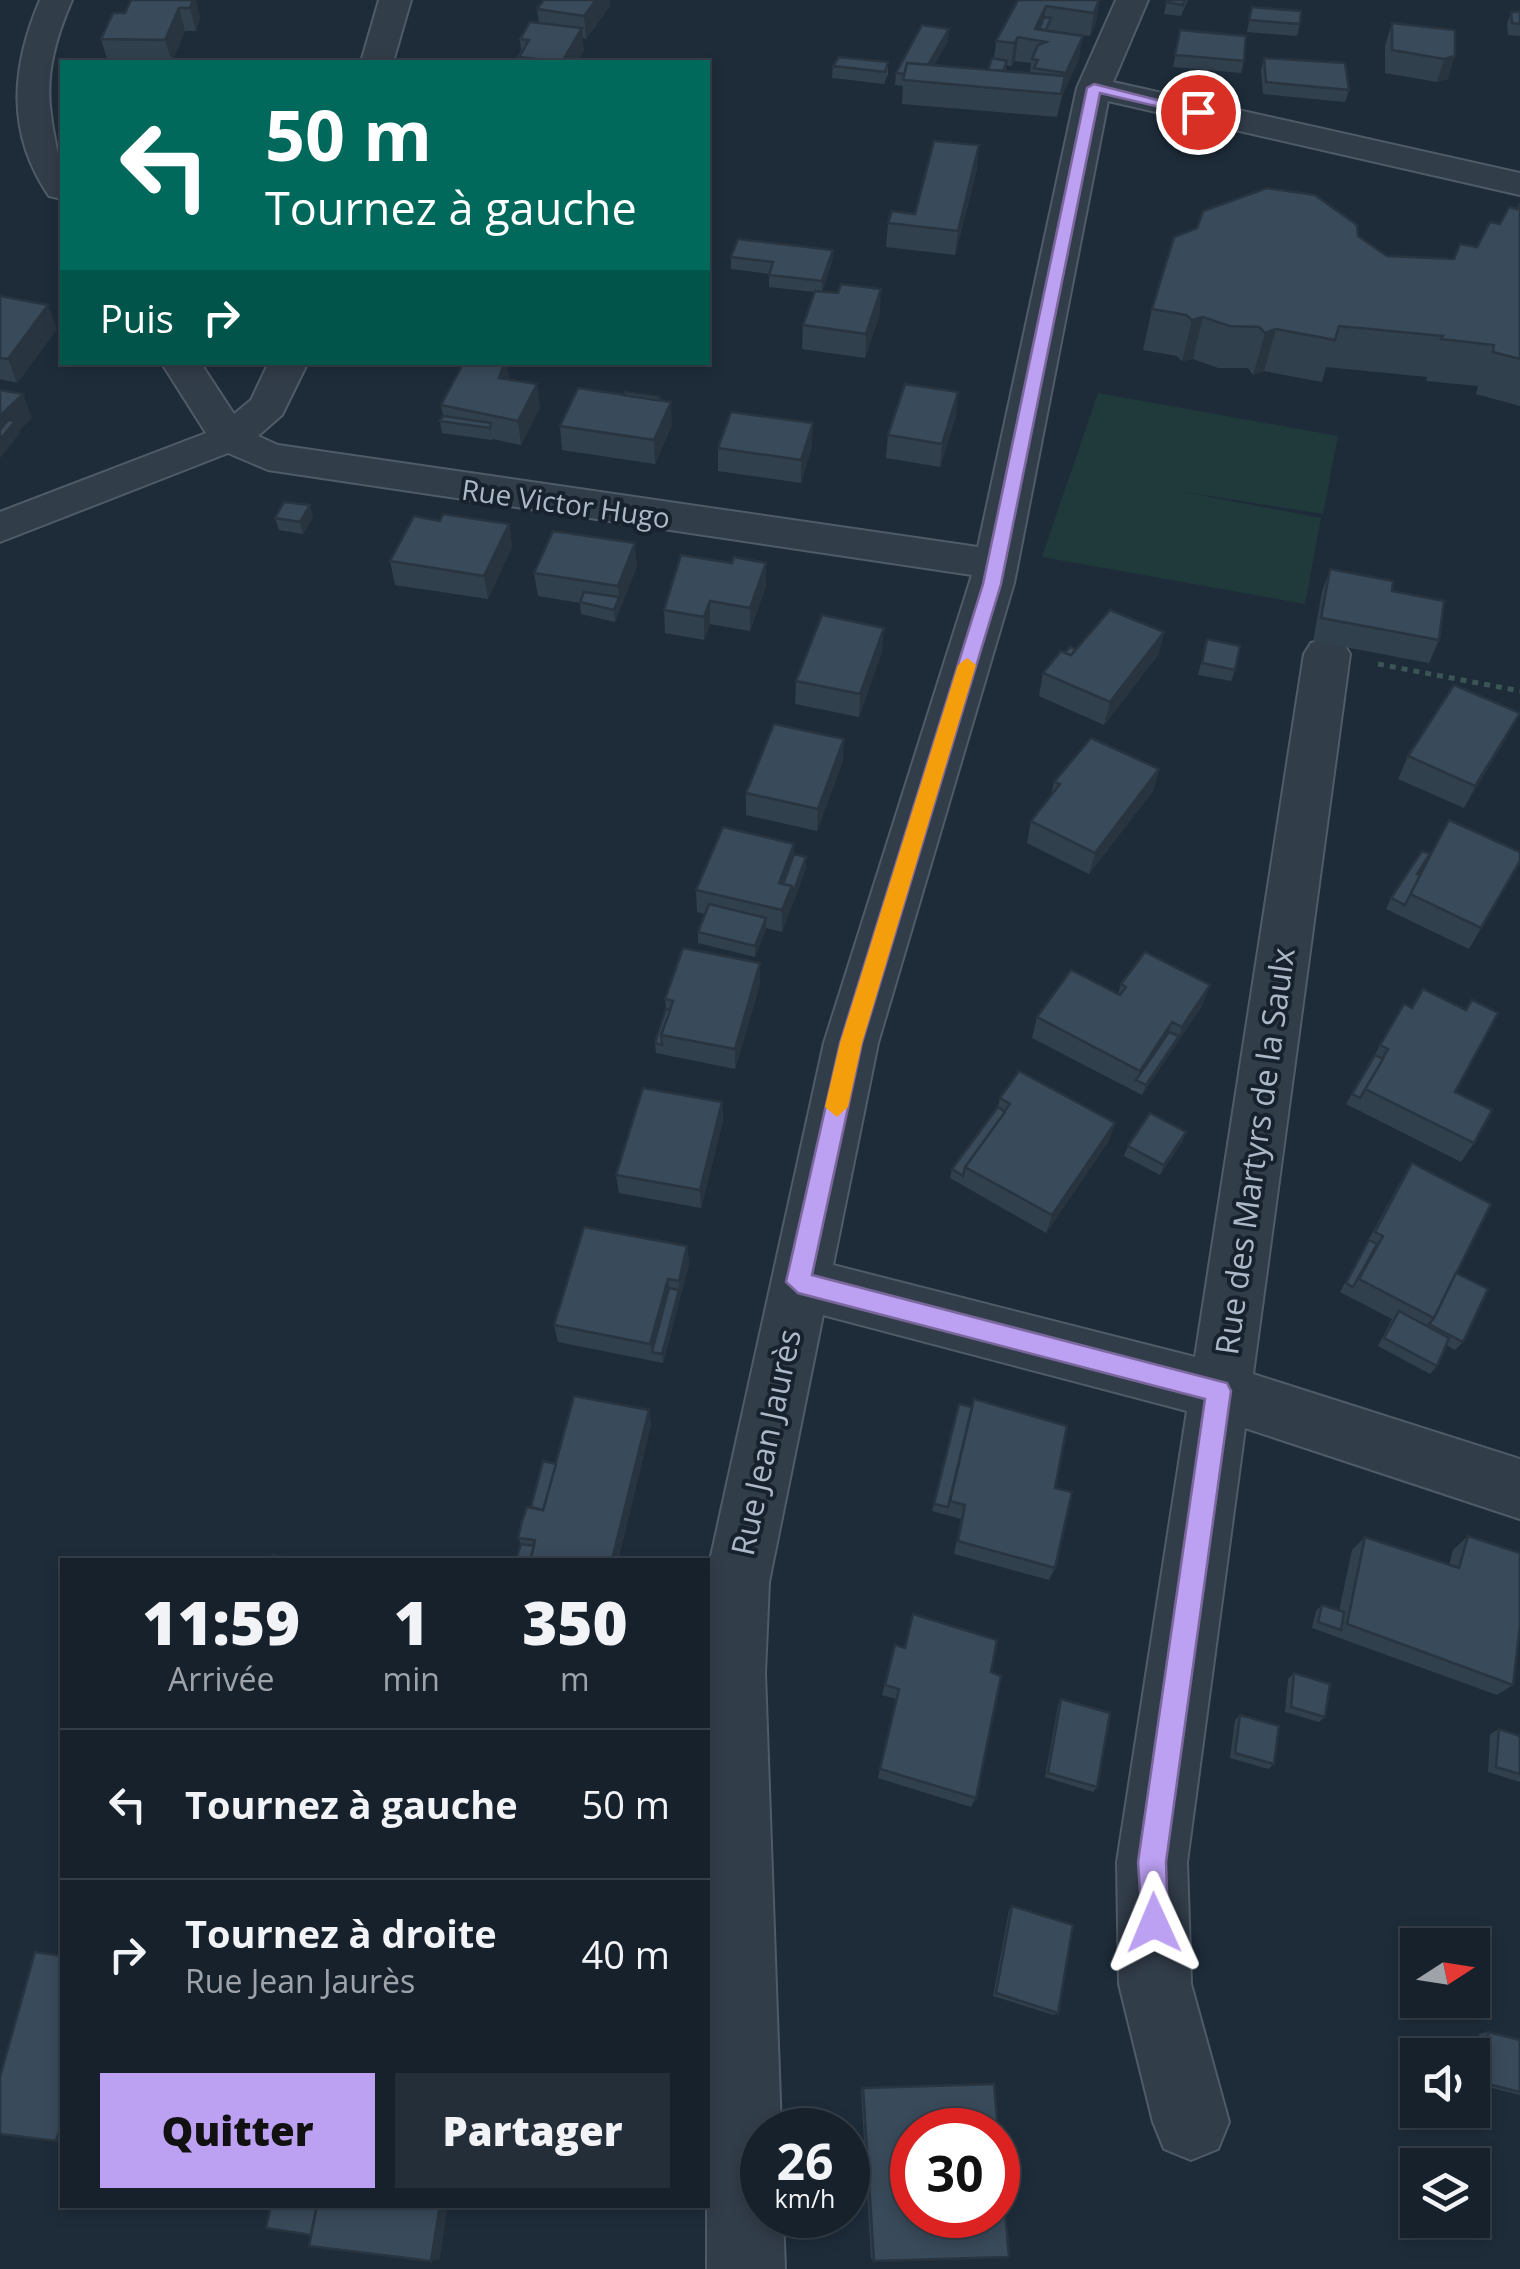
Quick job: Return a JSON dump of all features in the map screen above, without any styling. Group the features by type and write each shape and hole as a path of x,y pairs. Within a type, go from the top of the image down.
{"street":[{"path":"56,0 34,60 30,100 36,139 60,184"},
{"path":"377,60 395,0"},
{"name":"Rue Jean Jaurès","path":"746,2269 732,1673 736,1582 851,1043 996,564 1094,88 1132,0"},
{"path":"1094,88 1520,184"},
{"path":"182,365 230,438"},
{"path":"0,528 230,438 268,406 287,365"},
{"name":"Rue Victor Hugo","path":"230,438 268,458 322,468 996,564"},
{"name":"Rue des Martyrs de la Saulx","path":"1191,2122 1155,1984 1152,1862 1326,654"},
{"path":"798,1282 1218,1391 1520,1489"}],"path":[{"path":"1326,654 1520,691"}],"green space":[{"path":"1098,393 1338,436 1323,514 1178,491 1321,518 1305,604 1042,557"}],"building":[{"path":"131,0 193,0 190,8 179,8 165,40 101,39 113,13 125,13"},
{"path":"544,0 596,0 584,16 537,9"},
{"path":"1018,0 1099,0 1094,13 1046,6 1035,29 1083,36 1066,73 1034,68 1038,60 1032,59 1038,45 1046,42 1018,37 1014,43 996,41"},
{"path":"1167,0 1185,0 1183,5"},
{"path":"1252,7 1301,11 1300,24 1249,20"},
{"path":"1511,12 1520,12 1520,24 1512,23"},
{"path":"1044,17 1051,18 1046,30 1039,29"},
{"path":"530,22 582,28 563,60 519,57 529,40 520,39"},
{"path":"1392,23 1455,30 1455,56 1444,59 1392,50"},
{"path":"922,25 949,29 928,65 907,63 905,74 896,73"},
{"path":"1180,30 1246,36 1244,61 1175,55"},
{"path":"839,57 888,62 885,72 833,66"},
{"path":"992,58 1007,61 1003,71 988,70"},
{"path":"1264,58 1345,63 1349,90 1266,82"},
{"path":"907,63 1065,76 1061,94 903,80"},
{"path":"934,141 979,145 958,231 888,223 892,211 915,214"},
{"path":"1267,188 1315,195 1357,225 1358,236 1387,256 1454,259 1460,244 1477,247 1490,222 1500,224 1509,207 1517,209 1520,204 1520,359 1493,352 1494,345 1441,339 1443,336 1339,326 1335,340 1276,329 1265,333 1259,327 1229,326 1203,317 1192,320 1186,315 1152,309 1174,237 1197,228 1203,211"},
{"path":"738,239 833,250 822,281 769,275 773,262 731,257"},
{"path":"841,284 881,289 866,334 803,325 815,291 838,293"},
{"path":"0,296 48,305 8,359 0,358"},
{"path":"462,365 504,365 499,378 537,384 518,421 441,405"},
{"path":"905,384 958,392 942,444 888,435"},
{"path":"578,388 671,402 654,440 560,426"},
{"path":"0,390 23,394 0,416"},
{"path":"625,392 659,397 658,400 624,395"},
{"path":"731,412 813,423 801,460 718,448"},
{"path":"443,416 491,423 490,428 440,421"},
{"path":"8,420 15,421 0,440 0,430"},
{"path":"284,502 310,505 300,522 275,518"},
{"path":"443,514 509,524 484,576 390,561 414,516 440,521"},
{"path":"553,531 635,543 618,586 534,573"},
{"path":"681,555 732,563 734,557 766,563 750,608 710,601 704,617 664,610"},
{"path":"1330,569 1393,581 1392,591 1444,601 1439,640 1321,618"},
{"path":"584,592 619,597 614,610 580,602"},
{"path":"1110,610 1164,632 1110,702 1043,673 1061,651 1071,655"},
{"path":"822,615 884,628 860,694 796,681"},
{"path":"1207,639 1240,646 1235,670 1202,663"},
{"path":"1454,685 1520,713 1475,786 1408,756"},
{"path":"774,724 844,739 818,809 746,793"},
{"path":"1091,738 1159,769 1095,853 1031,821 1060,784 1054,782"},
{"path":"1449,820 1520,852 1520,861 1481,928 1410,894"},
{"path":"723,827 794,844 779,883 792,886 782,910 696,890"},
{"path":"1422,851 1430,854 1405,905 1391,898"},
{"path":"794,854 806,857 792,896 792,886 783,884"},
{"path":"709,904 766,918 755,946 698,932"},
{"path":"683,948 760,963 735,1049 661,1035 673,1001 665,999"},
{"path":"1145,952 1210,985 1182,1027 1172,1022 1140,1071 1037,1017 1071,970 1120,995 1126,987 1121,984"},
{"path":"1423,989 1466,1010 1472,1000 1498,1013 1455,1092 1492,1110 1474,1143 1365,1089 1388,1049 1380,1045 1404,1004 1412,1008"},
{"path":"666,1009 670,1010 661,1035 662,1045 655,1043"},
{"path":"1169,1032 1179,1036 1146,1085 1136,1080"},
{"path":"1375,1055 1383,1059 1360,1098 1352,1094"},
{"path":"1019,1071 1115,1123 1052,1215 965,1167 1010,1104 1000,1098"},
{"path":"643,1088 722,1102 700,1190 616,1175"},
{"path":"998,1107 1005,1112 965,1167 963,1176 952,1169"},
{"path":"1150,1113 1186,1132 1164,1165 1128,1146"},
{"path":"1412,1163 1491,1204 1434,1318 1359,1279 1383,1236 1375,1232"},
{"path":"584,1227 687,1246 679,1281 668,1279 650,1344 554,1325"},
{"path":"1369,1240 1377,1244 1353,1287 1346,1283"},
{"path":"1456,1273 1488,1289 1463,1342 1429,1324"},
{"path":"669,1288 679,1290 662,1354 652,1352"},
{"path":"1399,1311 1449,1338 1437,1366 1384,1338"},
{"path":"574,1396 649,1410 612,1558 530,1558 535,1540 518,1538 522,1521 527,1507 543,1510"},
{"path":"974,1399 1067,1426 1055,1488 1072,1492 1055,1568 958,1541 965,1505 950,1501"},
{"path":"959,1404 972,1407 948,1507 934,1504"},
{"path":"543,1461 556,1464 543,1510 531,1507"},
{"path":"1468,1536 1520,1553 1520,1626 1513,1685 1347,1624 1365,1537 1459,1568"},
{"path":"521,1544 534,1546 531,1558 517,1558"},
{"path":"1322,1605 1344,1612 1341,1630 1318,1622"},
{"path":"913,1614 997,1640 991,1672 1001,1676 976,1798 880,1769 899,1689 885,1685 895,1645 905,1648"},
{"path":"1294,1673 1330,1684 1325,1717 1291,1707"},
{"path":"1061,1699 1110,1713 1097,1787 1048,1773"},
{"path":"1240,1715 1279,1726 1274,1764 1235,1753"},
{"path":"1499,1729 1520,1736 1520,1774 1496,1767"},
{"path":"1012,1906 1073,1925 1058,2013 996,1993"},
{"path":"35,1952 60,1956 60,2129 56,2141 0,2134 0,2077"},
{"path":"1488,2032 1520,2040 1520,2092 1490,2084"},
{"path":"994,2084 996,2108 890,2108 890,2238 1007,2238 1009,2257 874,2261 870,2108 864,2108 863,2088"},
{"path":"270,2208 316,2208 311,2235 266,2228"},
{"path":"316,2208 440,2208 431,2261 309,2246"}],"slow traffic":[{"path":"837,1107 851,1043 967,665"}],"route":[{"path":"1154,1923 1152,1862 1218,1391 798,1282 851,1043 992,584 1094,88 1198,112"}]}
